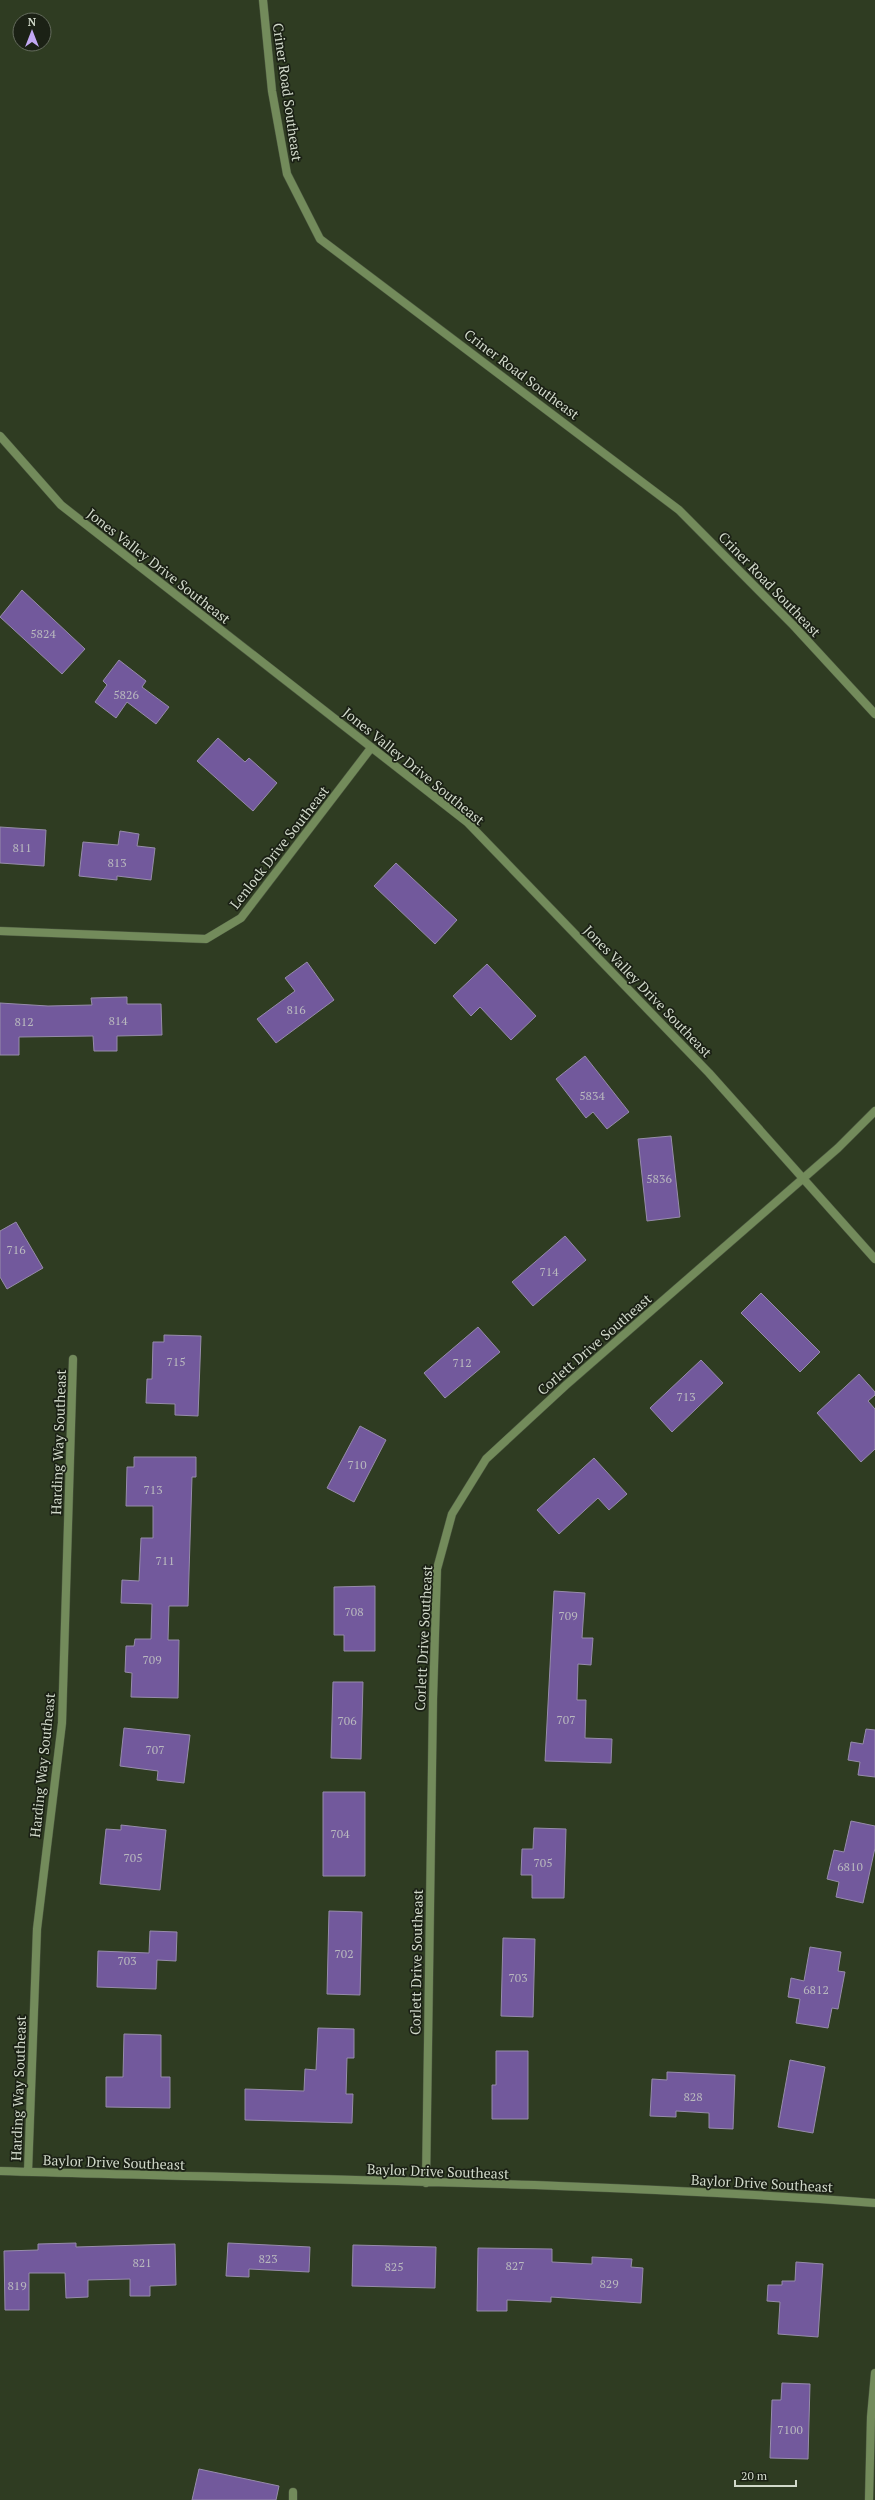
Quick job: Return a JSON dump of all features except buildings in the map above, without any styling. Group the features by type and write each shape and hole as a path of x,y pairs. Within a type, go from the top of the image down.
{"street":[{"name":"Criner Road Southeast","path":"263,0 272,91 287,174 320,239 679,510 793,625 875,714"},
{"name":"Jones Valley Drive Southeast","path":"0,436 61,505 467,822 709,1072 875,1259"},
{"name":"Lenlock Drive Southeast","path":"0,931 206,939 242,918 371,748"},
{"name":"Corlett Drive Southeast","path":"426,2183 433,1699 437,1569 452,1514 486,1459 566,1385 803,1178 875,1111"},
{"name":"Harding Way Southeast","path":"28,2172 37,1929 62,1723 73,1359"},
{"name":"Baylor Drive Southeast","path":"0,2171 426,2183 773,2195 875,2203"},
{"path":"869,2500 871,2417 875,2373"}]}
